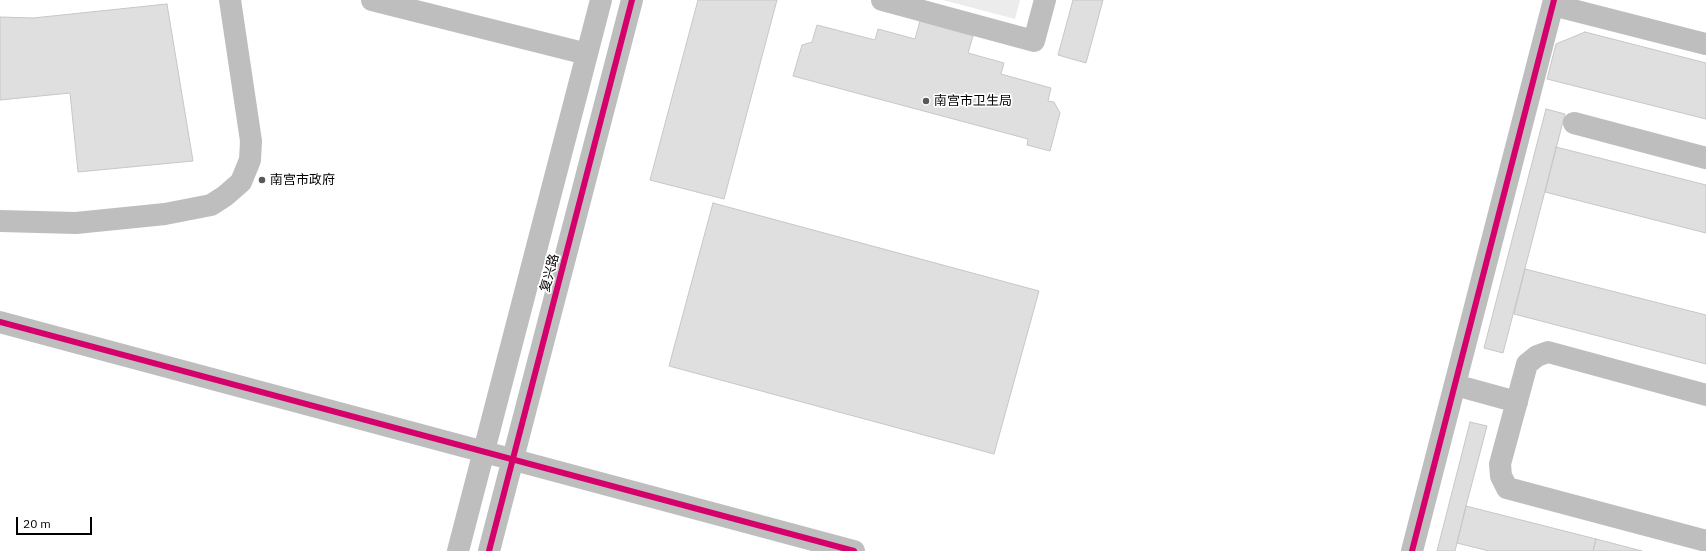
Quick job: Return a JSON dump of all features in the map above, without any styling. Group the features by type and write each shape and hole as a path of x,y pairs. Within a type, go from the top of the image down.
{"street":[{"path":"0,221 76,223 165,214 212,205 226,196 241,182 250,160 251,141 230,0"},
{"path":"372,0 587,54"},
{"name":"复兴路","path":"458,551 601,0"},
{"name":"复兴路","path":"489,551 632,0"},
{"path":"882,0 1034,41 1045,0"},
{"path":"1412,551 1554,2 1706,44"},
{"path":"1574,123 1706,158"},
{"path":"0,322 854,551"},
{"path":"1706,394 1548,352 1537,356 1527,364 1500,464 1501,476 1507,488 1706,541"},
{"path":"1455,385 1517,402"}],"shaded area":[{"path":"943,0 1020,0 1015,19"}],"building":[{"path":"698,0 777,0 724,199 650,180"},
{"path":"1073,0 1103,0 1086,63 1058,55"},
{"path":"167,4 193,161 78,172 70,93 0,100 0,17 33,18"},
{"path":"920,21 973,36 968,53 1004,63 1001,74 1051,88 1048,101 1054,102 1060,113 1050,151 1027,145 1028,139 793,76 802,45 812,42 817,25 875,40 878,29 915,39"},
{"path":"1585,32 1706,63 1706,119 1547,79 1556,44"},
{"path":"1546,109 1565,114 1503,353 1484,348"},
{"path":"1556,147 1706,185 1706,233 1545,192"},
{"path":"713,203 1039,291 994,454 669,366"},
{"path":"1525,269 1706,315 1706,364 1514,314"},
{"path":"1470,422 1487,426 1455,551 1437,551"},
{"path":"1466,506 1596,539 1593,551 1489,551 1457,543"},
{"path":"1596,539 1642,551 1593,551"}],"cycle path":[{"path":"489,551 632,0"},
{"path":"1412,551 1554,0"},
{"path":"0,322 854,551"}],"place":[{"name":"南宫市卫生局","path":"926,101"},
{"name":"南宫市政府","path":"262,180"}]}
